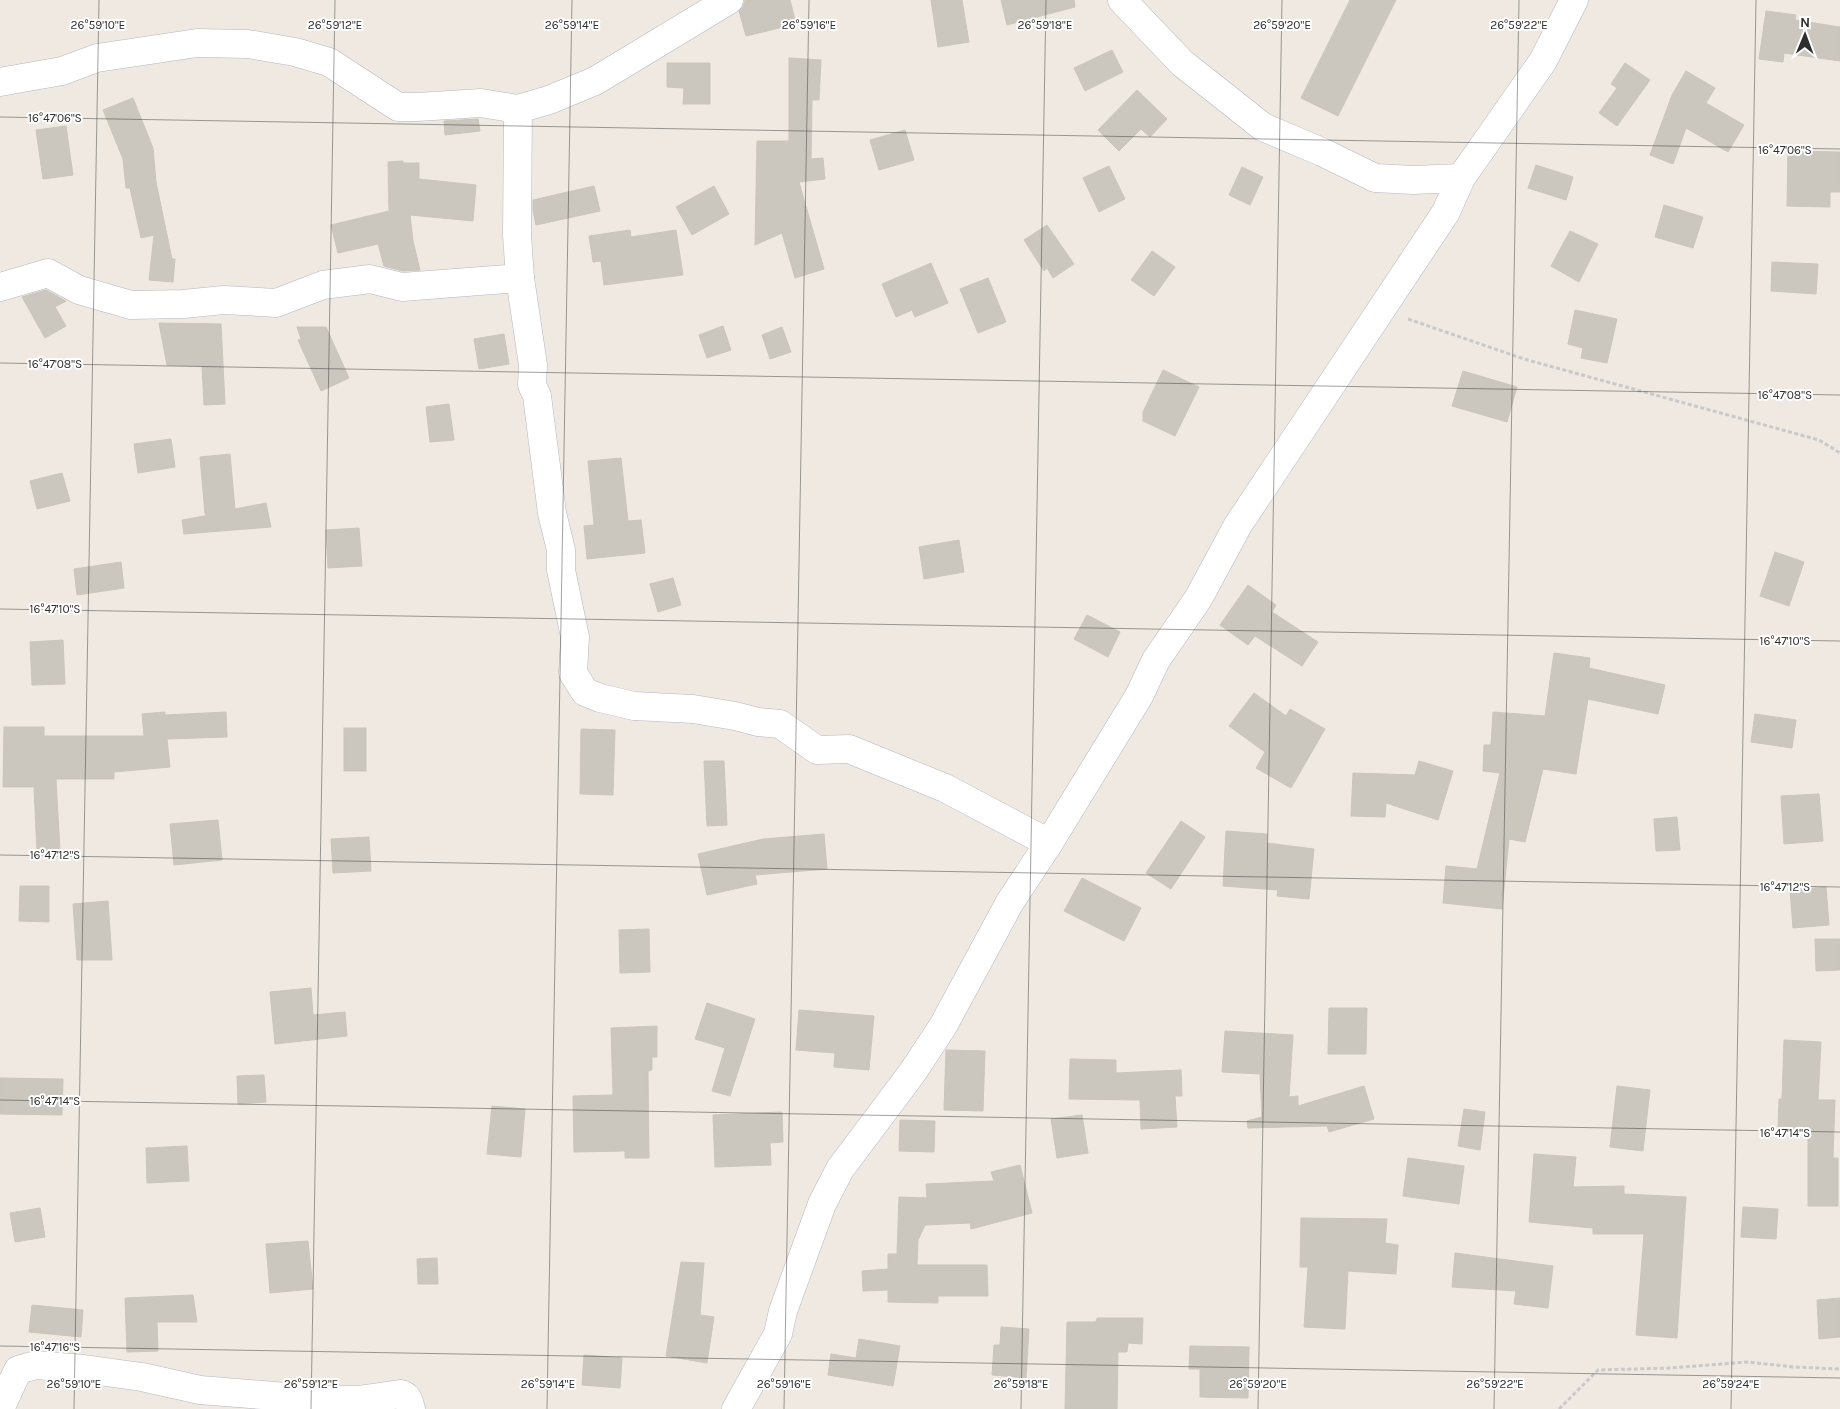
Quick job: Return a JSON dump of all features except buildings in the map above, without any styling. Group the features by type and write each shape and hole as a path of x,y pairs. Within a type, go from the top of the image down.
{"street":[{"path":"0,82 62,71 97,58 197,43 248,44 295,52 329,62 398,107 481,103 518,109 549,100 595,81 729,0"},
{"path":"1122,0 1182,63 1263,128 1322,152 1375,178 1413,180 1461,178"},
{"path":"736,1409 778,1334 783,1311 822,1204 840,1169 912,1073 943,1026 1010,902 1139,696 1156,660 1198,599 1238,525 1446,212 1461,178 1543,61 1574,0"},
{"path":"518,109 517,235 520,278 533,365 532,384 537,396 552,513 561,550 561,570 575,637 573,673 585,692 600,698 634,706 692,709 736,716 758,722 780,724 817,750 849,749 945,788 1049,842"},
{"path":"0,287 48,273 79,290 131,305 183,304 224,300 276,303 323,285 370,279 402,287 520,278"},
{"path":"0,1409 18,1370 36,1364 142,1377 200,1390 341,1400 358,1400 404,1394 408,1398 411,1409"}],"path":[{"path":"1382,310 1524,359 1819,440 1840,453"},
{"path":"1559,1409 1598,1370 1671,1368 1748,1362 1840,1369"}]}
